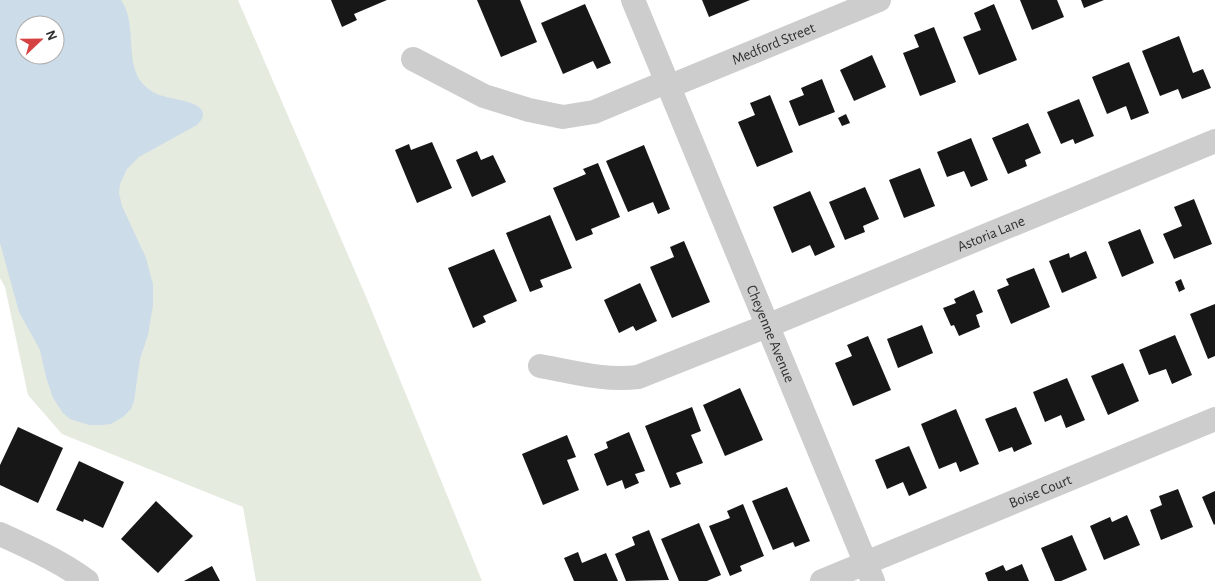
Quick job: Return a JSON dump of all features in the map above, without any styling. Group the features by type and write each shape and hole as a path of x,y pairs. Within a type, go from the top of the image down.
{"street":[{"name":"Cheyenne Avenue","path":"633,0 870,572"},
{"name":"Medford Street","path":"413,59 484,96 529,110 563,117 594,112 667,85 879,0"},
{"name":"Astoria Lane","path":"540,366 593,376 620,379 638,377 767,326 1215,141"},
{"name":"Boise Court","path":"822,581 870,572 1215,419"},
{"path":"0,534 74,571 87,581"}],"shaded area":[{"path":"0,0 238,0 367,299 482,581 256,581 243,507 62,434 28,395 5,287 0,278"}],"water":[{"path":"0,0 121,0 129,21 132,57 134,68 139,78 146,87 156,94 193,104 203,112 202,118 197,125 139,157 127,169 120,184 119,193 122,206 146,258 153,284 153,305 148,335 140,359 134,401 131,409 123,417 111,424 102,425 89,425 70,419 63,413 53,398 40,350 19,312 0,243"}],"building":[{"path":"331,0 387,0 354,14 357,20 342,27"},
{"path":"477,0 520,0 537,42 501,57"},
{"path":"702,0 750,0 709,17"},
{"path":"1020,0 1057,0 1064,17 1032,30"},
{"path":"1081,0 1104,0 1084,8"},
{"path":"585,4 611,63 597,69 593,61 563,74 541,23"},
{"path":"994,4 1017,60 979,75 963,37 981,30 974,13"},
{"path":"934,27 956,82 920,96 903,53 919,47 914,35"},
{"path":"1179,36 1193,73 1203,69 1211,88 1182,99 1178,89 1160,96 1142,51"},
{"path":"872,55 886,87 854,101 840,70"},
{"path":"1129,62 1149,113 1131,120 1126,106 1107,114 1092,77"},
{"path":"822,79 835,112 799,126 789,101 804,95 801,88"},
{"path":"770,95 793,152 757,167 738,122 755,115 750,103"},
{"path":"1079,99 1094,136 1075,144 1073,139 1061,144 1047,112"},
{"path":"846,114 850,123 842,126 838,118"},
{"path":"1028,123 1041,153 1025,160 1027,166 1008,174 992,138"},
{"path":"971,138 988,180 971,187 964,171 947,177 937,152"},
{"path":"432,142 452,188 417,203 395,150 409,144 411,150"},
{"path":"644,145 670,209 658,214 653,202 628,212 606,161"},
{"path":"477,151 481,160 493,155 506,182 472,197 456,160"},
{"path":"598,163 620,217 591,229 593,234 576,241 553,188 586,174 583,169"},
{"path":"920,168 935,206 904,218 889,180"},
{"path":"865,187 879,219 863,226 865,232 845,240 829,202"},
{"path":"810,191 835,247 815,256 810,245 792,253 773,207"},
{"path":"1194,199 1212,244 1174,259 1163,234 1182,226 1174,207"},
{"path":"550,215 572,268 540,280 543,287 530,292 506,233"},
{"path":"1140,229 1154,263 1122,277 1108,242"},
{"path":"684,241 710,302 672,318 650,267 674,257 670,247"},
{"path":"494,249 517,301 483,316 486,322 473,328 448,268"},
{"path":"1086,251 1097,278 1062,293 1049,261 1069,253 1070,258"},
{"path":"1034,268 1050,307 1011,324 997,290 1009,285 1006,279"},
{"path":"1181,279 1185,289 1179,292 1175,282"},
{"path":"640,283 657,321 636,331 633,326 619,333 604,300"},
{"path":"974,290 983,312 976,315 980,327 959,336 954,325 951,326 943,308 956,303 954,299"},
{"path":"1215,304 1215,356 1208,359 1190,314"},
{"path":"922,325 933,353 898,368 887,339"},
{"path":"1175,335 1192,375 1172,384 1166,369 1149,375 1139,350"},
{"path":"868,336 891,390 853,406 835,363 852,356 847,345"},
{"path":"1123,363 1139,401 1108,415 1091,376"},
{"path":"1067,378 1085,420 1066,428 1061,415 1045,422 1033,392"},
{"path":"740,388 763,440 725,456 703,405"},
{"path":"692,407 701,431 691,435 703,463 676,473 681,484 670,488 645,426"},
{"path":"1016,407 1032,444 1014,452 1012,447 999,452 985,419"},
{"path":"956,409 979,464 960,472 956,462 939,469 921,424"},
{"path":"18,427 63,448 38,503 0,485 0,465"},
{"path":"629,432 645,471 635,474 639,483 625,489 622,480 607,486 594,454 608,448 606,442"},
{"path":"567,435 576,457 567,460 579,490 543,505 522,454"},
{"path":"909,446 927,488 909,496 903,482 887,489 875,460"},
{"path":"79,461 124,482 103,528 84,519 83,522 56,510"},
{"path":"787,487 810,541 795,547 793,542 773,550 752,501"},
{"path":"1178,489 1193,527 1161,540 1150,510 1162,505 1159,496"},
{"path":"1215,491 1215,524 1214,525 1202,497"},
{"path":"156,501 193,536 158,573 121,539"},
{"path":"743,504 764,556 740,566 742,571 730,576 709,526 730,518 727,511"},
{"path":"1127,515 1140,545 1104,560 1090,526 1110,517 1112,522"},
{"path":"699,523 721,575 707,581 679,581 661,539"},
{"path":"649,530 669,580 626,581 615,554 635,545 632,537"},
{"path":"1072,535 1087,570 1061,581 1055,581 1041,548"},
{"path":"578,552 582,563 606,553 618,581 574,581 564,558"},
{"path":"1022,564 1029,581 988,581 985,573 1003,565 1006,571"},
{"path":"212,566 220,581 184,581"}]}
